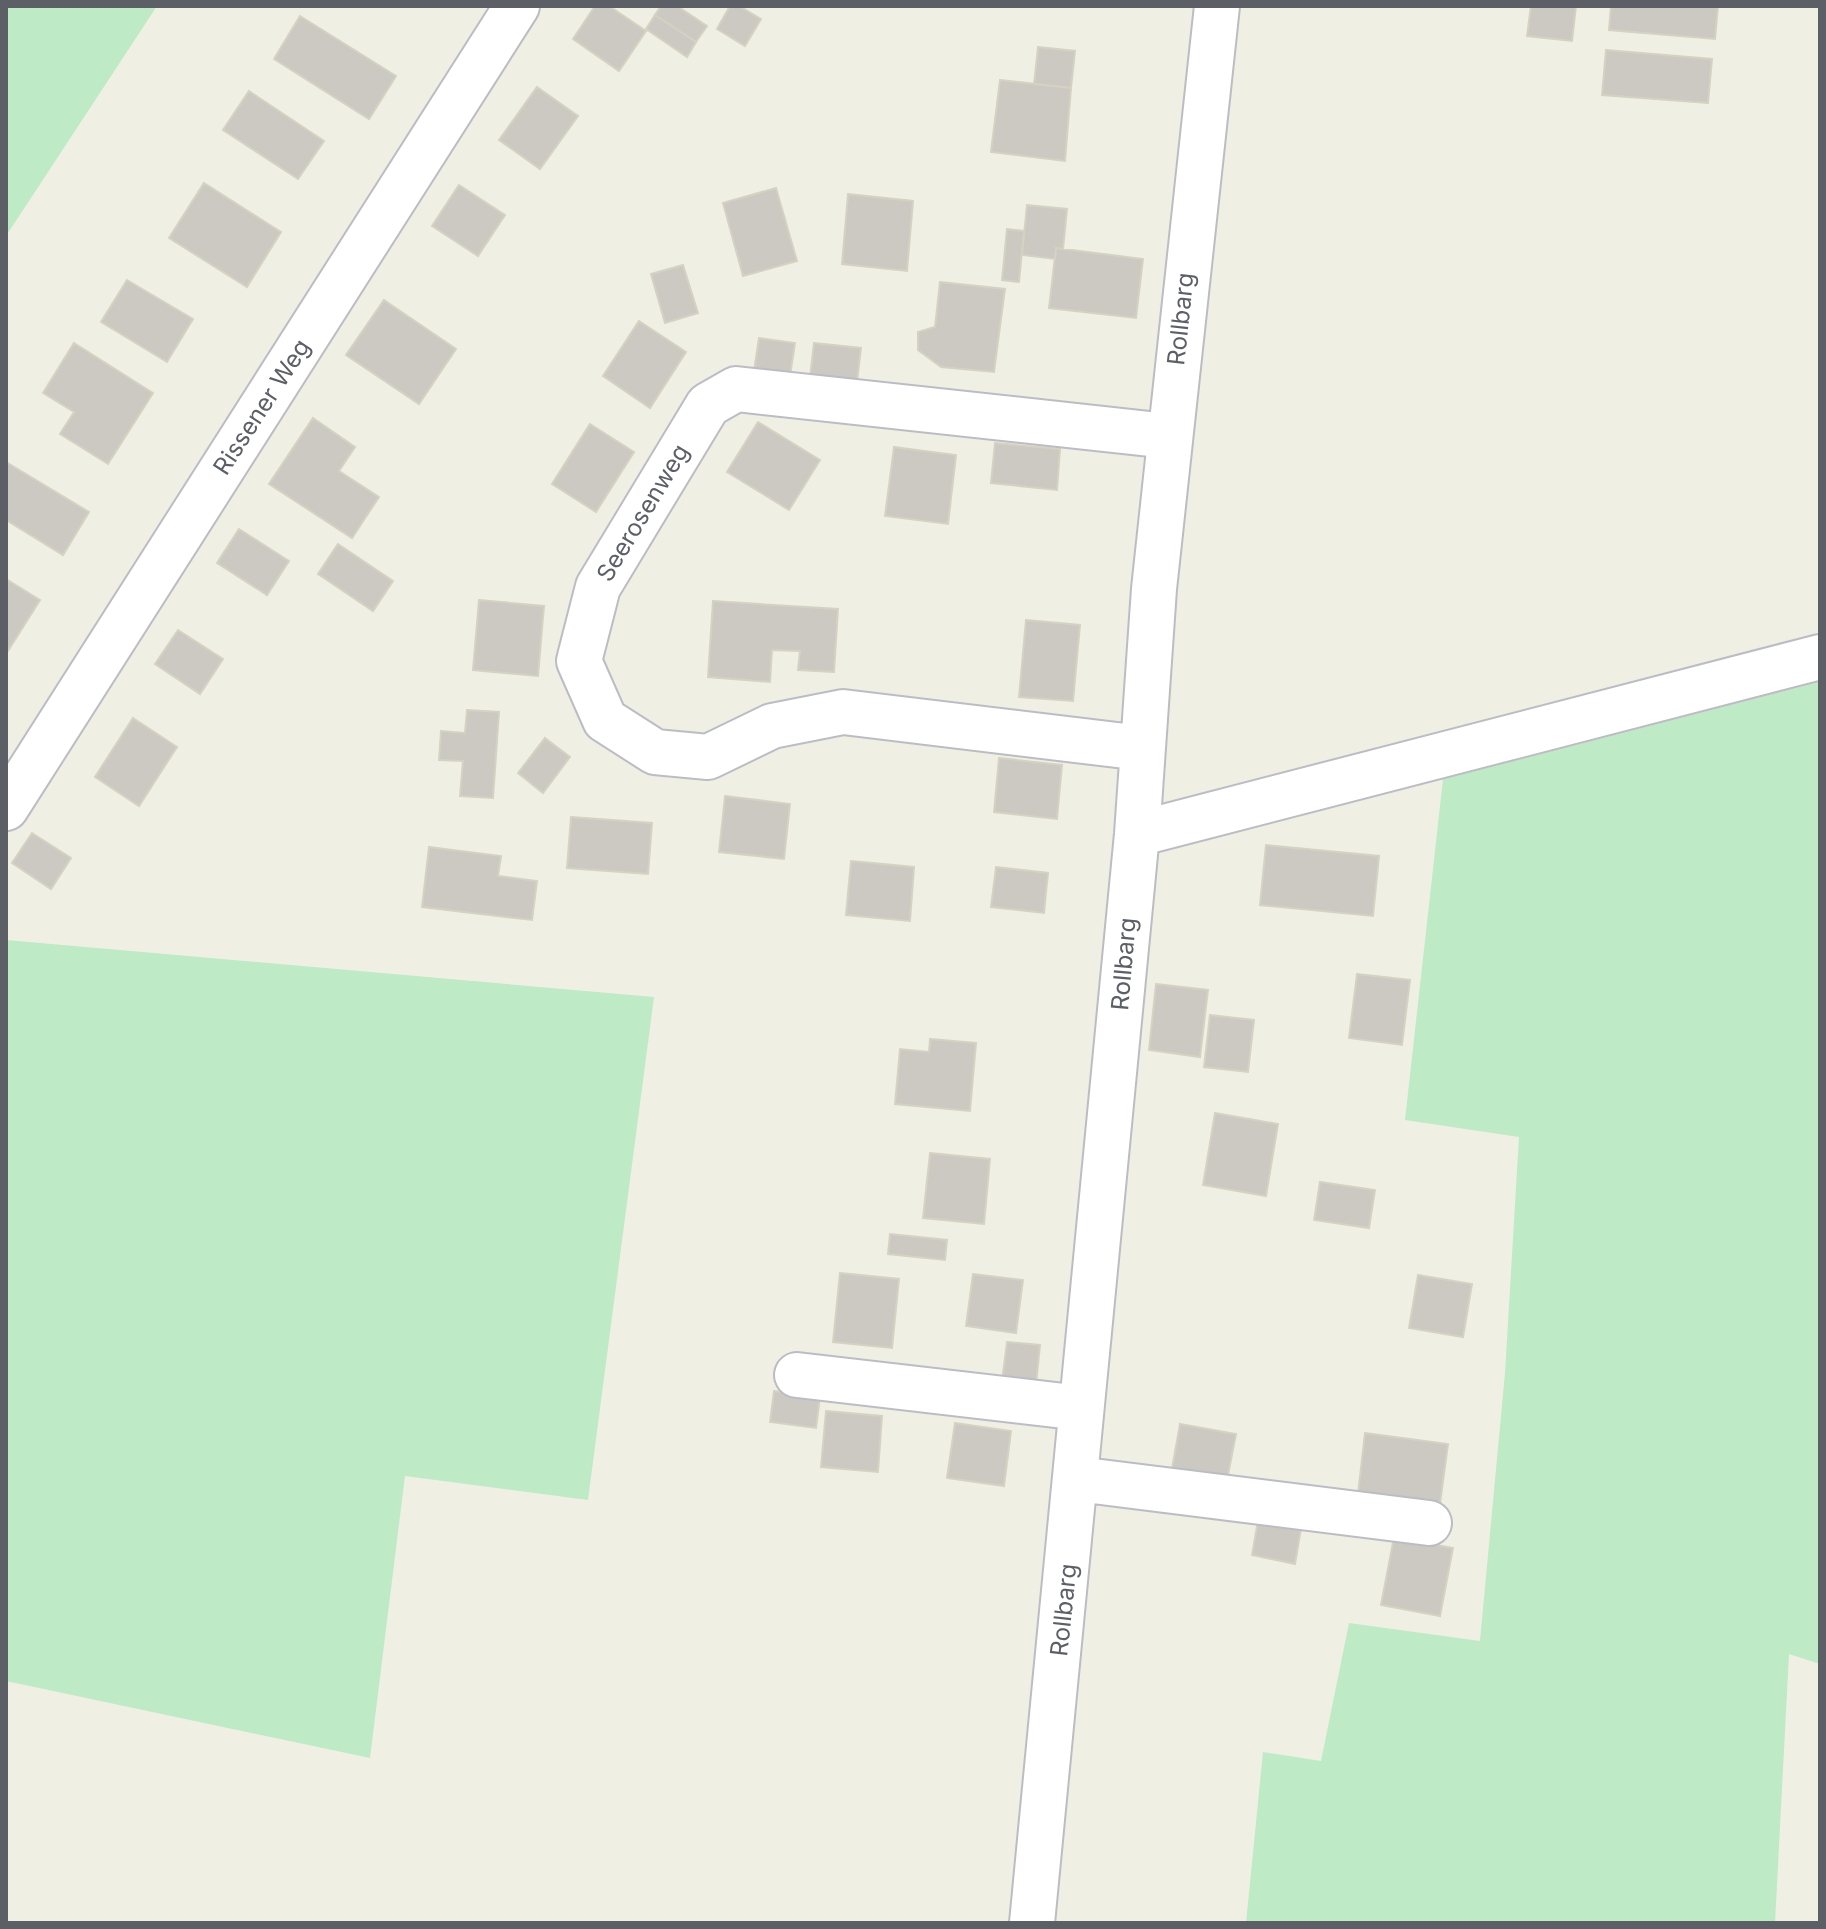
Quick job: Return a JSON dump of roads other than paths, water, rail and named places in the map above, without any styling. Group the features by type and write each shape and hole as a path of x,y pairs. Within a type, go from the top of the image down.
{"street":[{"name":"Rissener Weg","path":"6,808 517,6"},
{"name":"Rollbarg","path":"1032,1923 1137,834 1168,436 1217,6"},
{"name":"Seerosenweg","path":"1142,748 843,712 772,726 708,757 655,752 605,720 579,661 598,587 708,405 736,389 1168,436"},
{"path":"1137,834 1820,657"},
{"path":"797,1375 1081,1408"},
{"path":"1077,1479 1429,1523"}]}
